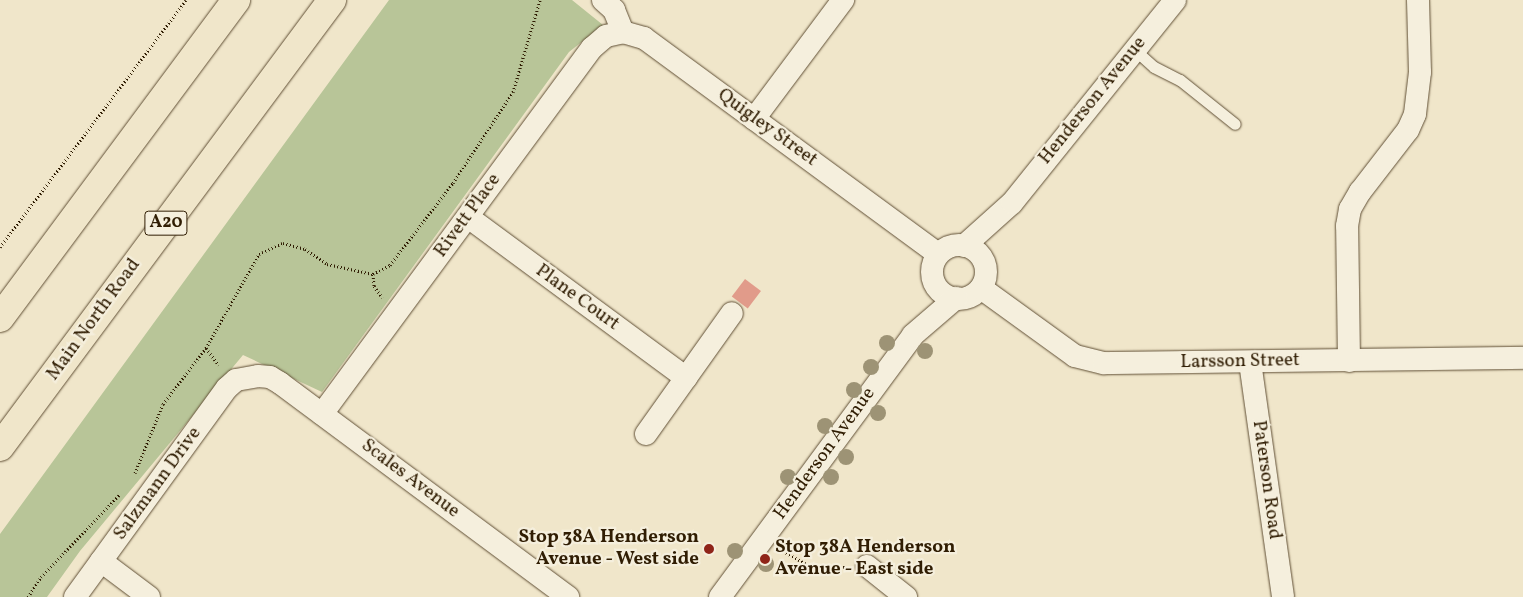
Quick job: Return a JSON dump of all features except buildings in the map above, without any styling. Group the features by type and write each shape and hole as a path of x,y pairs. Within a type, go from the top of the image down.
{"highway":[{"path":"0,318 236,0"},
{"name":"Main North Road","path":"0,447 332,0"}],"street":[{"path":"603,0 614,10 623,32"},
{"path":"754,119 843,0"},
{"name":"Henderson Avenue","path":"964,246 1012,203 1175,0"},
{"path":"1349,361 1347,226 1350,208 1360,192 1408,130 1415,114 1419,81 1418,0"},
{"name":"Quigley Street","path":"623,32 644,38 938,254"},
{"name":"Rivett Place","path":"322,414 592,48 606,36 623,32"},
{"name":"Henderson Avenue","path":"984,262 1012,203"},
{"name":"Plane Court","path":"468,217 686,378"},
{"path":"964,246 978,253 984,262 986,274 981,288 969,297 956,298 944,295 934,283 932,272 938,254 948,247 964,246"},
{"name":"Henderson Avenue","path":"913,335 934,283"},
{"name":"Larsson Street","path":"981,288 1053,342 1075,356 1089,361 1128,364 1523,358"},
{"name":"Henderson Avenue","path":"720,597 913,335 956,298"},
{"path":"646,434 732,313"},
{"name":"Paterson Road","path":"1250,362 1282,597"},
{"name":"Scales Avenue","path":"246,377 270,377 568,597"},
{"name":"Salzmann Drive","path":"75,597 228,388 236,380 246,377"},
{"path":"101,561 150,597"},
{"path":"867,566 906,597"}],"lane":[{"path":"1134,50 1154,67 1180,80 1235,124"}],"path":[{"path":"0,247 186,0"},
{"path":"134,478 163,404 206,348 259,254 283,243 305,249 327,264 372,274 390,265 447,191 513,92 540,0"},
{"path":"372,274 374,286 384,299"},
{"path":"206,348 220,367"},
{"path":"28,597 40,577 122,492"},
{"path":"783,551 812,567 867,566"}],"green space":[{"path":"389,0 572,0 603,25 569,52 322,392 243,355 80,551 47,597 0,597 0,534"}],"place":[{"name":"Stop 38A Henderson Avenue - West side","path":"709,549"},
{"name":"Stop 38A Henderson Avenue - East side","path":"765,559"}]}
